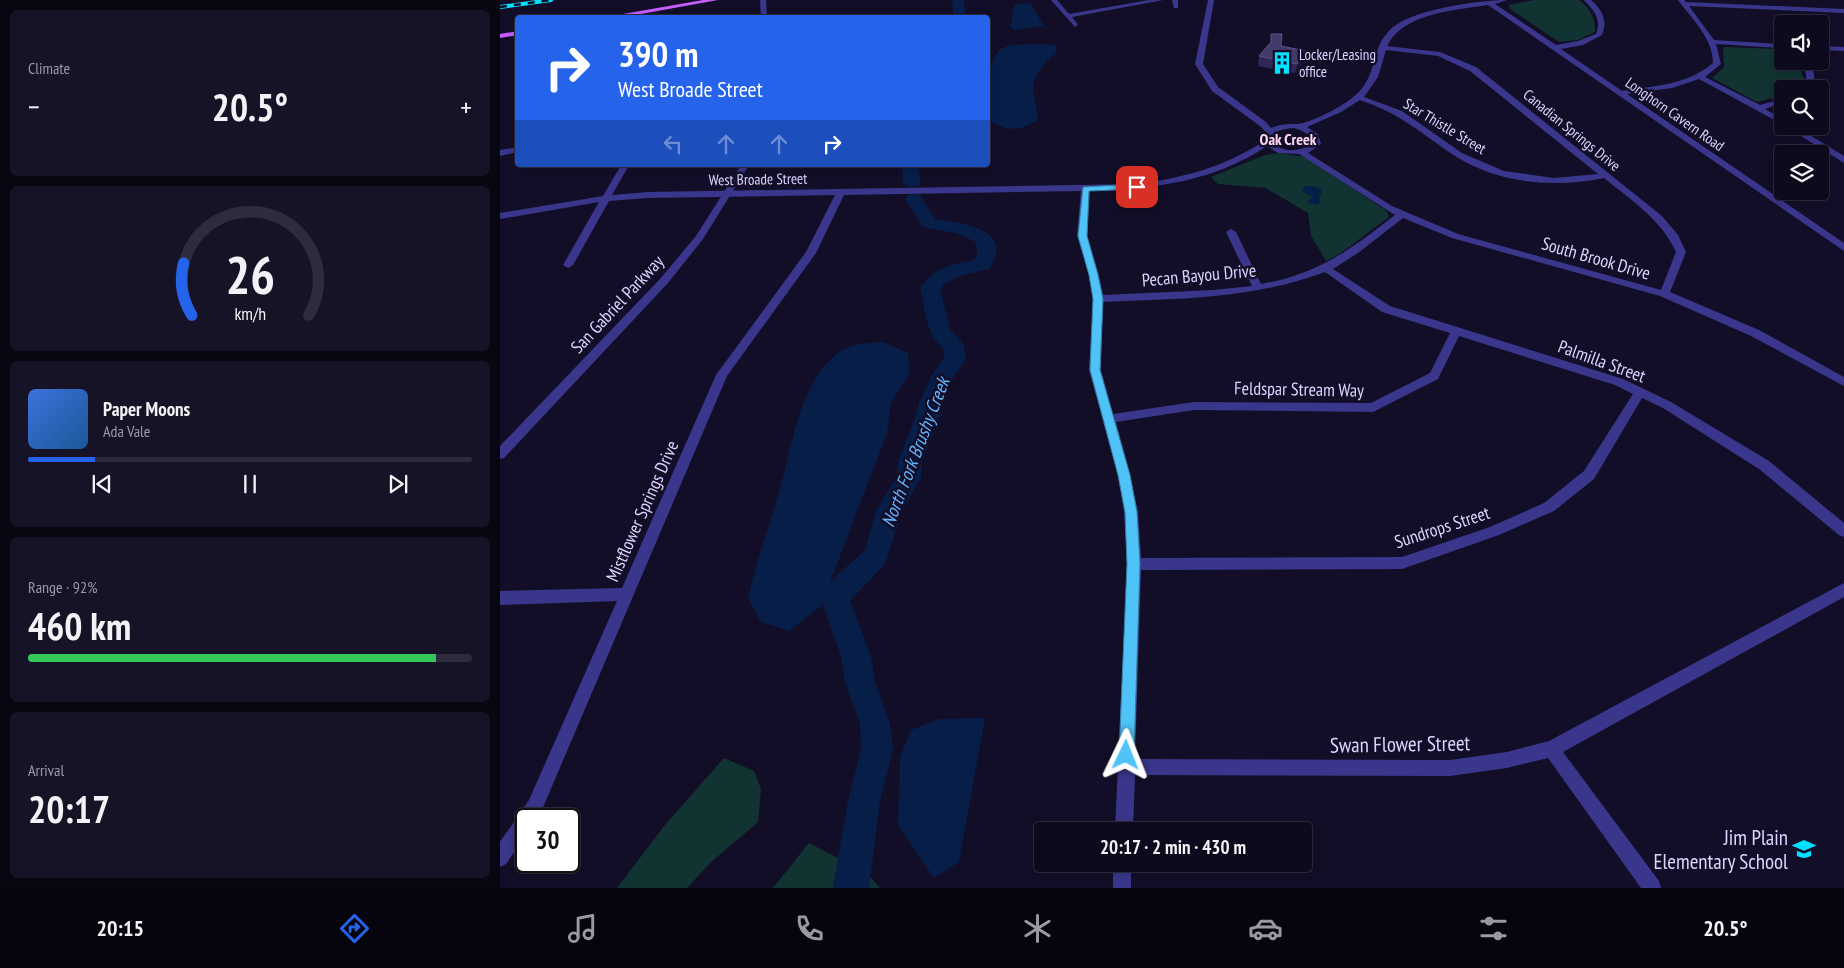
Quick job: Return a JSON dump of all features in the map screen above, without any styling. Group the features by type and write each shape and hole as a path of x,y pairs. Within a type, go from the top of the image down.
{"main road":[{"path":"622,15 716,0"},
{"path":"500,36 515,34"}],"street":[{"path":"763,0 764,15"},
{"path":"1054,0 1075,26"},
{"path":"1067,16 1160,0"},
{"path":"1211,0 1199,64 1215,89 1263,124 1270,132"},
{"path":"1300,127 1360,98 1371,83 1383,43 1396,28 1427,15 1504,0"},
{"path":"1554,48 1580,43 1600,35 1603,26 1602,20 1595,7 1587,0"},
{"path":"1682,2 1844,11"},
{"path":"1621,93 1687,81 1700,77 1717,64 1717,51 1712,42 1682,2"},
{"name":"Longhorn Cavern Road","path":"1490,3 1844,248"},
{"path":"1712,42 1774,46"},
{"name":"Canadian Springs Drive","path":"1382,47 1440,54 1473,69 1659,218 1673,235 1681,252 1664,294"},
{"path":"1829,48 1844,49"},
{"path":"1700,77 1774,117"},
{"name":"Star Thistle Street","path":"1360,98 1399,113 1469,160 1501,173 1538,180 1556,181 1579,180 1606,175"},
{"path":"1758,108 1774,103"},
{"path":"1240,108 1271,121 1300,127 1315,136 1317,144 1313,148 1301,152"},
{"path":"1315,136 1330,114"},
{"path":"1280,151 1268,142 1267,137 1270,132 1288,126"},
{"path":"1804,135 1844,160"},
{"name":"West Broade Street","path":"1226,165 1268,142"},
{"name":"South Brook Drive","path":"1313,148 1337,173"},
{"path":"500,153 515,150"},
{"name":"West Broade Street","path":"500,216 604,198 728,193 1120,188 1159,184 1183,179 1226,165 1280,151 1301,152"},
{"name":"South Brook Drive","path":"1301,152 1337,173 1389,208 1402,214 1454,236 1664,294 1756,333 1844,382"},
{"path":"568,265 604,198 624,167"},
{"name":"San Gabriel Parkway","path":"500,454 664,281 700,237 744,167"},
{"path":"1086,189 1082,236 1094,275 1098,299 1095,370 1124,475 1129,503 1134,564 1124,822"},
{"name":"Mistflower Springs Drive","path":"500,858 535,806 722,375 811,253 841,192"},
{"name":"Pecan Bayou Drive","path":"1098,299 1235,292 1291,280 1325,268 1361,245 1402,214"},
{"path":"1231,232 1258,288"},
{"name":"Palmilla Street","path":"1325,268 1386,309 1619,382 1667,405 1764,465 1844,531"},
{"name":"Feldspar Stream Way","path":"1108,419 1194,406 1373,408 1434,376 1456,331"},
{"name":"Sundrops Street","path":"1134,564 1402,563 1494,531 1549,507 1589,476 1640,392"},
{"name":"Swan Flower Street","path":"1126,767 1450,768 1507,760 1551,749 1844,590"},
{"path":"500,598 626,594"},
{"path":"1551,749 1652,888"},
{"path":"1122,872 1122,888"}],"green space":[{"path":"1534,0 1579,0 1591,14 1595,32 1578,40 1559,42 1510,9 1509,5"},
{"path":"1723,47 1774,49 1774,70 1800,70 1804,79 1774,80 1774,98 1757,102 1712,78 1724,67"},
{"path":"1279,153 1305,157 1387,211 1389,217 1341,253 1326,261 1311,236 1308,213 1266,188 1218,184 1211,177 1265,155"},
{"path":"724,758 754,771 761,789 758,822 710,863 687,888 617,888 665,825"},
{"path":"809,843 867,873 880,888 773,888"}],"water":[{"path":"1030,3 1044,26 1015,30 1010,27 1015,4"},
{"path":"1018,45 1056,45 1057,52 1042,68 1034,83 1033,92 1038,120 1014,129 1003,127 990,121 990,72 992,62 1001,49"},
{"path":"1305,186 1321,189 1320,203 1316,205 1309,203 1308,201 1313,197 1301,190"},
{"path":"883,342 908,353 910,373 891,403 887,433 821,606 789,631 761,622 748,598 782,483 796,427 809,391 817,375 841,351 860,344"},
{"path":"985,718 959,862 934,878 898,825 900,757 911,730 939,719"}],"building":[{"path":"1271,34 1282,34 1281,46 1306,51 1297,64 1259,56 1271,42"}],"waterway":[{"name":"North Fork Brushy Creek","path":"958,0 960,15"},
{"name":"North Fork Brushy Creek","path":"910,167 912,182"},
{"name":"North Fork Brushy Creek","path":"851,888 864,801 877,750 875,724 860,682 856,656 835,599 842,589 876,556 889,511 909,477 910,462 928,416 930,403 943,375 955,359 953,345 944,338 940,329 930,288 947,273 982,265 986,255 985,239 961,228 929,223 914,199"}],"railway":[{"path":"500,7 551,0"}],"place":[{"name":"Locker/Leasing office","path":"1282,63"},
{"name":"Jim Plain Elementary School","path":"1804,849"}],"district":[{"name":"Oak Creek","path":"1288,139"}],"route":[{"path":"1126,755 1134,564 1131,512 1124,475 1095,370 1098,299 1094,275 1082,236 1083,201 1086,189 1137,187"}]}
